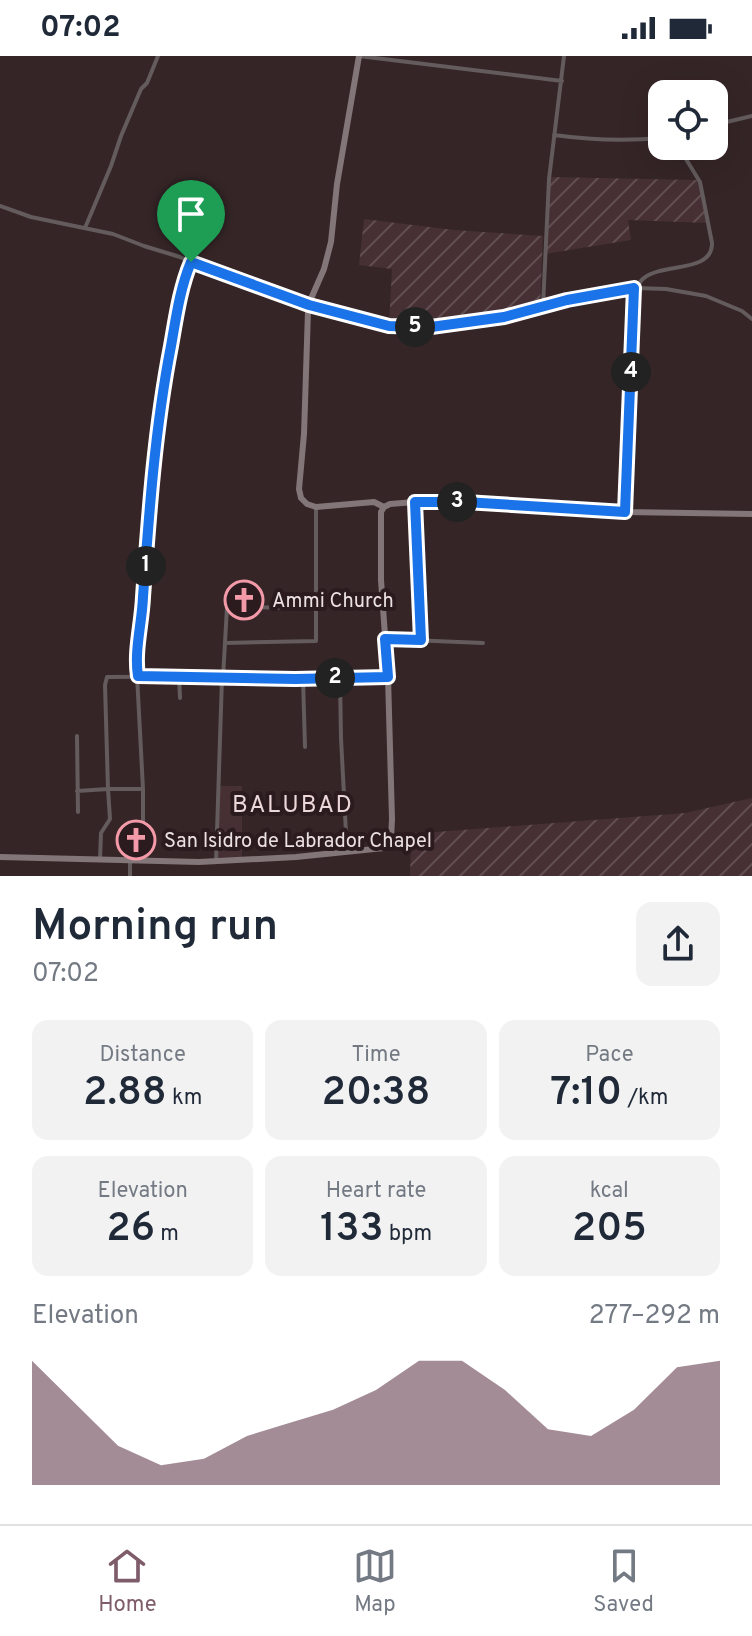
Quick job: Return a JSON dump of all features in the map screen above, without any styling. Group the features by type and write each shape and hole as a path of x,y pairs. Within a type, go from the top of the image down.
{"street":[{"path":"85,228 121,136 158,56"},
{"path":"384,507 374,502 316,507 301,498 299,489 309,305 324,269 331,240 337,184 359,56 562,81"},
{"path":"543,306 546,218 564,56"},
{"path":"728,122 752,116"},
{"path":"554,135 589,139 648,138"},
{"path":"625,512 635,288 644,277 694,264 709,258 712,252 700,182 687,160"},
{"path":"0,206 31,217 113,234 309,305 389,326 431,327 504,317 635,288 666,289 706,296 742,311 752,319"},
{"path":"143,861 143,789 136,656 155,450 175,323 191,262"},
{"path":"415,502 421,640"},
{"path":"0,857 216,862 380,850 389,843 392,819 381,512 390,504 465,502 625,512 752,514"},
{"path":"225,643 316,641 316,507"},
{"path":"216,862 227,607 315,608"},
{"path":"385,639 483,643"},
{"path":"179,676 180,698"},
{"path":"100,860 101,833 110,819 107,677 388,677"},
{"path":"340,678 347,853"},
{"path":"303,679 305,747"},
{"path":"77,736 78,812"},
{"path":"77,791 143,789"},
{"path":"130,861 130,876"}],"shaded area":[{"path":"550,177 698,180 708,223 628,220 631,240 545,254"},
{"path":"364,219 454,230 543,236 540,308 430,327 389,325 392,269 359,265"},
{"path":"218,786 242,786 242,860 216,860"},
{"path":"752,798 752,876 410,876 411,842 392,841 393,833 685,813"}],"place":[{"name":"Ammi Church","path":"244,600"},
{"name":"San Isidro de Labrador Chapel","path":"136,840"}],"district":[{"name":"BALUBAD","path":"293,804"}],"route":[{"path":"191,262 309,305 389,326 431,327 504,317 567,300 634,288 625,512 415,502 421,640 385,639 388,677 138,676 136,656 155,450 177,310 191,262"}]}
